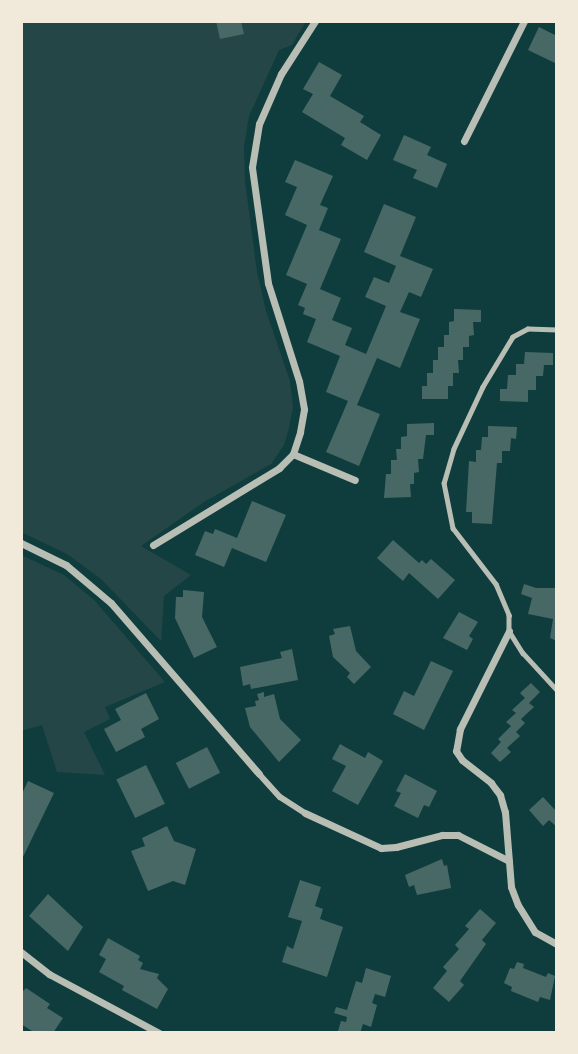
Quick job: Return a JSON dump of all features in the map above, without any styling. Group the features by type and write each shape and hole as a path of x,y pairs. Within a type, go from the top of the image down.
{"street":[{"path":"153,545 279,468 293,454 304,409 299,381 268,283 252,167 259,124 281,74 315,21"},
{"path":"464,141 524,21"},
{"path":"293,454 355,480"},
{"path":"21,543 65,565 111,603 279,797 305,813 381,848 396,848 442,835 457,835 509,861"},
{"path":"509,631 455,743 462,761 491,783 500,795 511,887 525,920 535,932 557,944"},
{"path":"21,952 49,974 159,1033"}],"lane":[{"path":"557,330 528,329 513,337 483,387 454,449 444,483 453,528 496,584 509,615 509,631 523,653 557,690"}],"shaded area":[{"path":"21,21 306,21 292,45 279,50 249,116 244,147 245,181 257,272 266,311 290,381 293,407 289,428 284,445 271,464 204,502 141,546 191,575 164,596 161,641 101,579 67,554 21,532"},
{"path":"21,555 64,575 94,600 165,682 105,707 110,719 84,732 105,775 57,772 42,725 21,731"}],"building":[{"path":"216,21 241,21 244,34 220,39"},
{"path":"539,27 557,36 557,64 528,50"},
{"path":"319,62 342,75 330,96 364,116 360,122 381,135 367,160 341,145 345,138 302,112 313,94 303,89"},
{"path":"404,135 431,147 427,155 447,164 437,188 413,178 417,170 393,160"},
{"path":"295,160 333,176 320,205 328,208 319,230 341,239 320,289 341,298 332,320 352,328 345,345 366,354 386,306 365,297 374,277 389,283 396,266 364,252 384,204 416,217 400,256 433,269 421,297 409,292 400,312 420,319 400,368 377,358 357,405 380,414 359,466 326,452 348,401 326,392 340,356 307,342 316,319 303,314 305,308 298,305 307,284 286,275 307,225 285,215 297,187 285,182"},
{"path":"454,309 481,310 481,322 473,322 474,335 469,336 469,347 463,347 463,360 458,360 459,373 453,373 453,386 448,386 448,399 422,399 422,386 427,386 427,373 433,373 433,360 438,360 438,347 444,347 444,335 449,335 449,322 454,321"},
{"path":"525,352 553,353 553,365 544,365 543,376 536,376 536,390 528,390 528,402 500,401 500,389 507,389 508,375 516,375 516,364 524,364"},
{"path":"434,423 434,435 426,435 423,459 418,459 419,472 414,473 414,484 410,484 411,497 384,498 386,474 391,474 391,460 397,460 396,449 401,449 401,437 407,436 407,424"},
{"path":"488,426 517,427 516,439 511,438 510,451 502,451 502,463 497,463 492,524 472,523 472,512 466,512 469,461 476,462 476,450 481,450 482,437 488,437"},
{"path":"252,501 286,515 266,562 232,548 224,567 195,555 205,531 213,534 215,529 237,538"},
{"path":"393,540 419,563 422,560 426,564 431,559 455,580 438,599 409,573 403,581 377,558"},
{"path":"524,584 536,588 557,588 557,641 550,638 553,619 528,614 532,598 521,594"},
{"path":"183,590 204,592 202,617 217,647 194,658 175,618 176,597 183,597"},
{"path":"459,612 478,622 469,636 473,639 467,650 443,638"},
{"path":"350,626 356,651 371,667 354,684 347,677 350,673 333,657 329,636 335,634 333,629"},
{"path":"292,649 298,680 251,689 250,684 243,686 240,667 282,658 280,652"},
{"path":"431,661 453,671 424,730 393,714 404,691 414,696"},
{"path":"531,683 540,692 529,703 534,707 521,719 525,723 516,732 520,736 507,748 511,752 500,762 491,753 501,742 498,739 511,726 506,722 516,713 512,710 525,698 520,693"},
{"path":"264,692 264,697 274,694 280,719 301,740 279,762 250,727 245,708 256,706 255,701 259,700 257,694"},
{"path":"146,693 159,719 141,729 145,737 116,752 104,729 121,720 115,709"},
{"path":"340,744 365,758 368,752 383,761 358,805 332,791 346,766 332,759"},
{"path":"207,747 220,773 189,789 176,763"},
{"path":"146,765 165,804 135,818 116,779"},
{"path":"405,774 437,791 429,807 424,805 418,818 394,806 401,793 396,791"},
{"path":"28,781 54,793 21,861 21,796"},
{"path":"543,797 557,812 557,827 549,820 543,826 529,810"},
{"path":"167,826 174,841 196,849 185,885 173,881 148,891 131,851 145,846 142,838"},
{"path":"442,859 444,866 447,865 451,888 417,895 414,885 409,887 405,875"},
{"path":"300,880 321,887 315,906 323,909 320,919 343,927 327,977 282,962 287,946 293,949 302,921 288,917"},
{"path":"48,894 83,927 68,951 29,916"},
{"path":"480,909 496,923 482,940 486,944 460,981 464,985 449,1002 433,988 447,971 443,967 459,949 455,945 469,929 465,926"},
{"path":"108,938 140,956 138,960 143,963 140,969 159,974 157,978 168,989 157,1009 122,990 124,986 99,972 106,959 99,955"},
{"path":"517,962 524,964 523,968 546,977 548,973 555,976 550,1000 540,997 538,1002 511,991 512,987 504,983 510,968 514,969"},
{"path":"366,968 391,976 385,997 375,994 372,1003 377,1005 371,1027 363,1024 360,1033 342,1033 338,1031 341,1021 346,1022 347,1017 334,1013 336,1007 347,1010 356,981 362,983"},
{"path":"26,988 50,1004 47,1008 63,1018 53,1033 35,1033 21,1024 21,993"}]}
